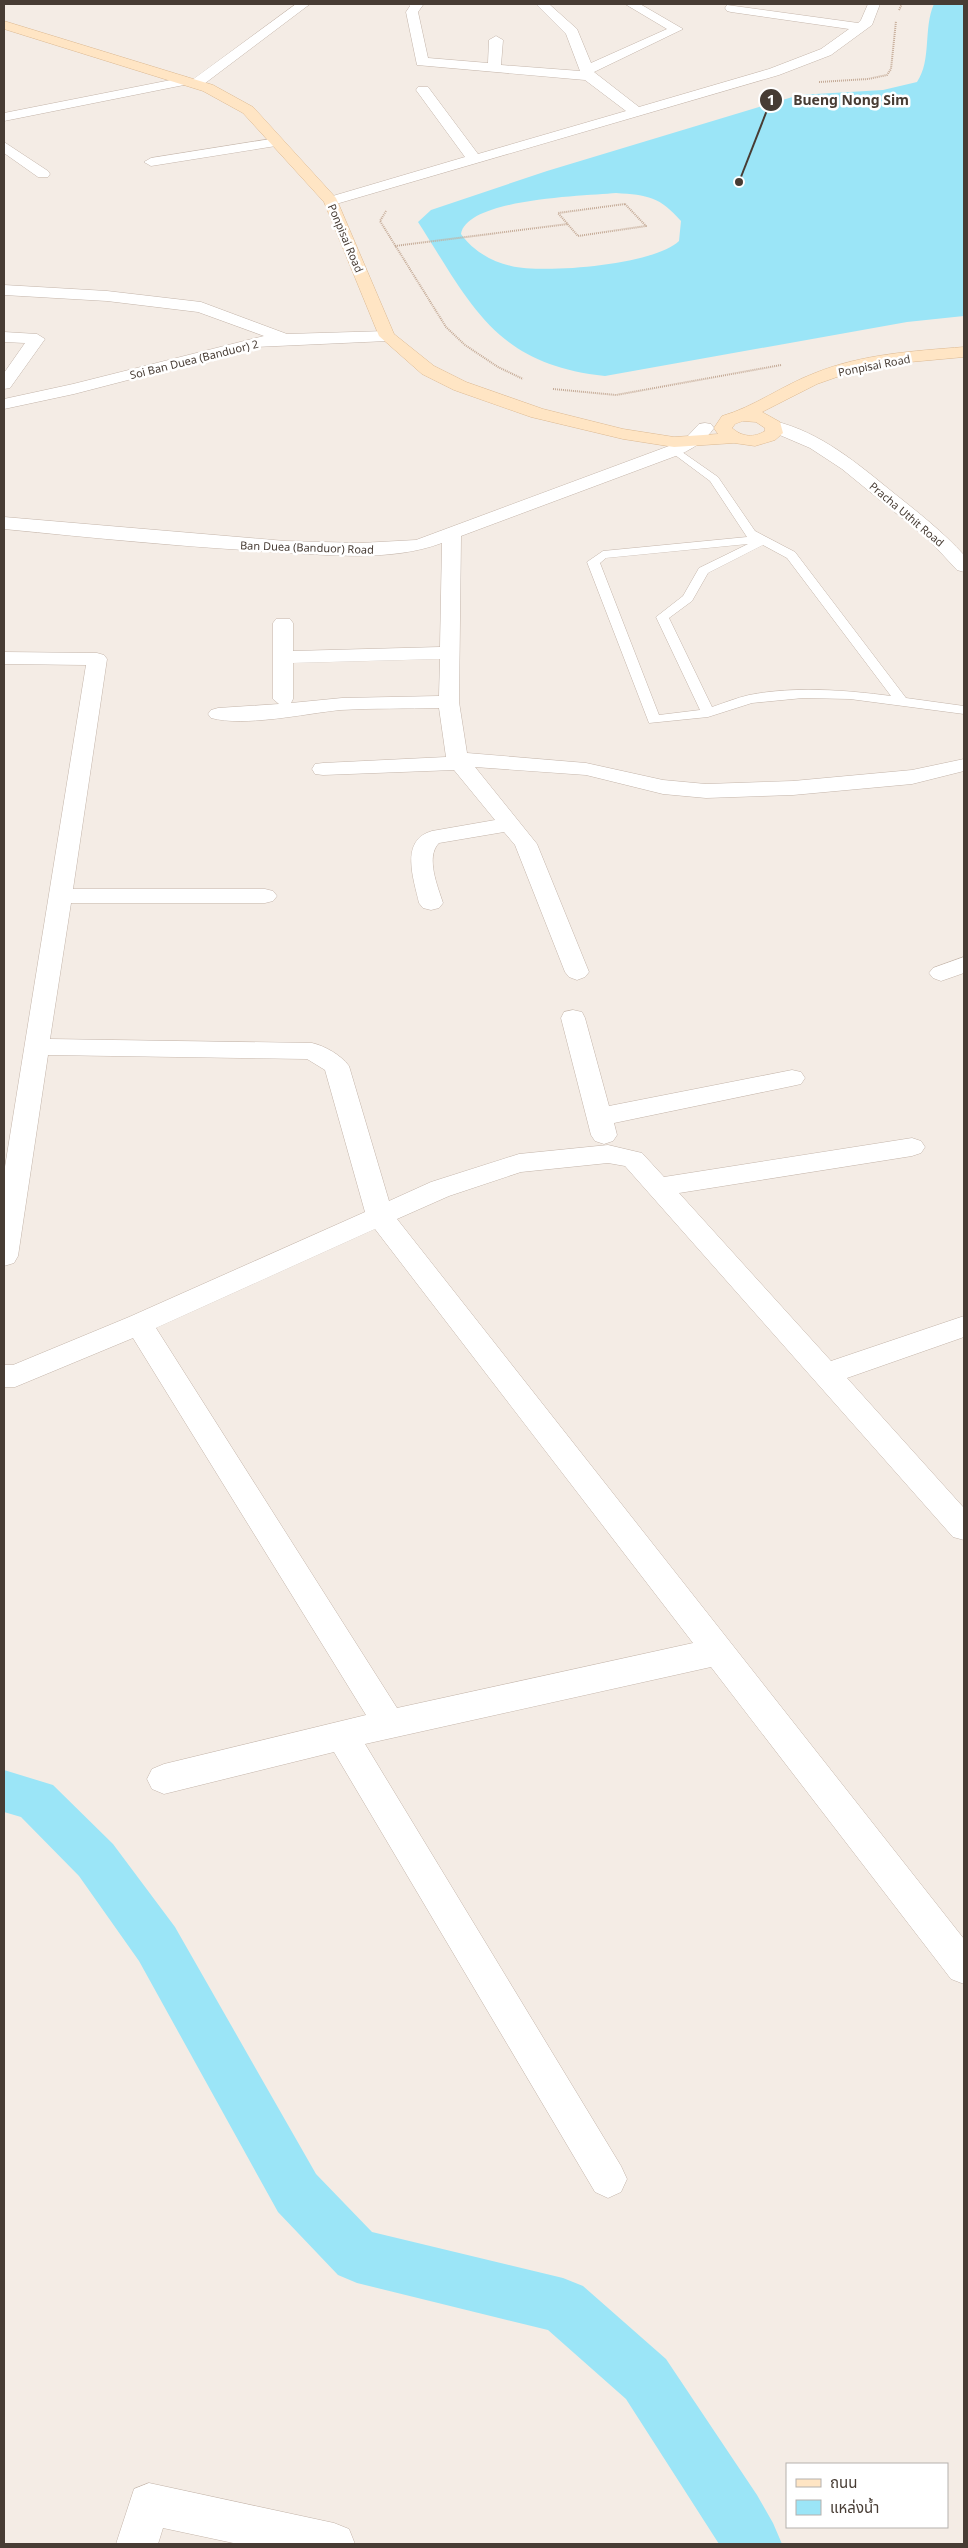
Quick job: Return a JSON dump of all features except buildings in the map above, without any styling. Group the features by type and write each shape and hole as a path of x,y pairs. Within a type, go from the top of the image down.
{"street":[{"path":"4,118 191,83 304,4"},
{"path":"415,4 417,5 412,12 422,62 588,73 677,29 631,4"},
{"path":"542,4 572,32 588,73 635,111"},
{"path":"331,201 774,72 826,52 867,22 874,4"},
{"path":"731,8 860,27"},
{"name":"Ponpisai Road","path":"4,25 191,83 226,96 248,110 331,201 387,336 428,370 460,386 537,413 650,438 674,442 692,442 730,431 728,420 742,416 787,392 836,371 880,362 964,352"},
{"path":"494,68 496,40"},
{"path":"423,90 474,159"},
{"path":"151,162 277,142"},
{"path":"4,146 43,174"},
{"path":"4,290 107,296 201,307 287,339"},
{"path":"4,336 37,339 4,384"},
{"name":"Soi Ban Duea (Banduor) 2","path":"4,404 74,389 239,346 287,339 387,336"},
{"path":"773,424 787,392"},
{"path":"650,438 705,428 730,431 758,440 771,436 776,429 773,424 760,417 742,416"},
{"name":"Pracha Uthit Road","path":"773,424 816,444 848,465 937,537 964,566"},
{"name":"Ban Duea (Banduor) Road","path":"4,523 233,544 342,550 380,550 418,545 675,450 692,442 705,428"},
{"name":"Pracha Uthit Road","path":"758,440 848,465"},
{"path":"452,534 449,702 459,761 526,844 577,972"},
{"path":"283,623 283,698"},
{"path":"284,657 450,653"},
{"path":"4,658 97,659 4,1256"},
{"path":"218,714 257,713 342,704 449,702"},
{"path":"323,770 459,761 586,769 663,787 706,791 793,788 912,777 964,765"},
{"path":"431,904 421,856 426,841 432,838 509,824"},
{"path":"60,896 265,896"},
{"path":"941,973 964,965"},
{"path":"573,1018 608,1154"},
{"path":"36,1047 312,1051 336,1066 380,1217 720,1651 964,1967"},
{"path":"599,1117 792,1078"},
{"path":"658,1187 912,1147"},
{"path":"4,1376 15,1376 139,1324 440,1189 519,1163 608,1154 633,1159 964,1528"},
{"path":"139,1324 389,1724"},
{"path":"826,1374 964,1326"},
{"path":"164,1779 389,1724 720,1651"},
{"path":"342,1736 608,2179"},
{"path":"137,2544 149,2504 334,2544"}],"lane":[{"path":"675,450 714,479 744,527 762,540 791,555 903,703"},
{"path":"762,540 603,555 592,562 654,720 708,713 750,699 804,694 850,696 964,710"},
{"path":"708,713 662,617 688,598 703,571 762,540"}],"path":[{"path":"899,12 902,4"},
{"path":"815,82 868,79 887,75 891,69 896,18"},
{"path":"625,204 646,226 578,236 568,224 558,213 625,204"},
{"path":"391,208 380,221 446,327 465,345 498,367 530,382"},
{"path":"395,246 568,224"},
{"path":"548,388 601,395 616,395 788,364"}],"water":[{"path":"934,4 964,4 964,316 907,322 605,376 568,369 537,359 512,344 491,326 472,304 418,222 431,210 547,171 799,95 883,90 917,82 924,64","holes":["616,193 653,199 660,202 673,213 681,221 679,241 666,249 624,262 598,266 548,269 504,264 477,250 461,234 468,222 483,213 505,206 555,198"]}],"waterway":[{"path":"4,1791 36,1800 96,1860 157,1944 297,2193 357,2256 563,2306 646,2379 736,2516 752,2544"}],"place":[{"name":"Bueng Nong Sim","path":"739,182"}]}
